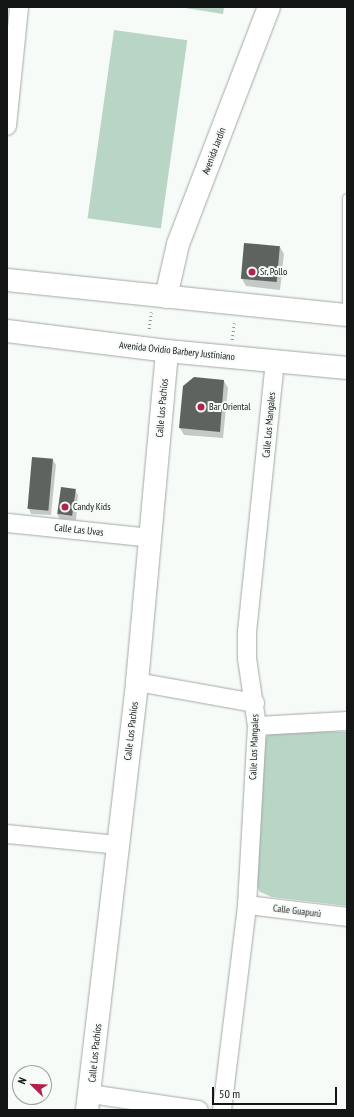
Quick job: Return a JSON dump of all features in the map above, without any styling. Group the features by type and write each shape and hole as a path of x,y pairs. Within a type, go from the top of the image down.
{"street":[{"path":"7,126 19,7"},
{"name":"Avenida Jardín","path":"159,297 269,7"},
{"path":"7,280 159,297 347,315"},
{"name":"Avenida Ovidio Barbery Justiniano","path":"7,331 157,349 347,368"},
{"name":"Calle Los Pachíos","path":"89,1102 117,845 137,682 151,538 157,349"},
{"name":"Calle Los Mangales","path":"222,1110 247,905 256,726 255,702 248,658 247,632 275,360"},
{"name":"Calle Las Uvas","path":"7,523 151,538"},
{"path":"137,682 255,702"},
{"path":"256,726 347,721"},
{"path":"7,834 117,845"},
{"name":"Calle Guapurú","path":"247,905 347,917"},
{"path":"89,1102 199,1110"}],"lane":[{"path":"347,198 347,308"}],"path":[{"path":"157,349 159,297"},
{"path":"230,356 236,304"}],"green space":[{"path":"179,7 224,7 223,14"},
{"path":"114,30 187,40 161,228 88,218"},
{"path":"275,729 347,732 347,906 272,897 260,892 254,882 265,738"}],"building":[{"path":"244,243 280,246 277,282 241,279"},
{"name":"Bar Oriental","path":"194,377 224,380 220,432 179,428 183,386"},
{"path":"32,457 53,459 48,511 27,509"},
{"name":"Candy Kids","path":"61,487 76,489 72,516 57,514"}],"place":[{"name":"Sr. Pollo","path":"252,272"},
{"name":"Bar Oriental","path":"201,407"},
{"name":"Candy Kids","path":"65,507"}]}
